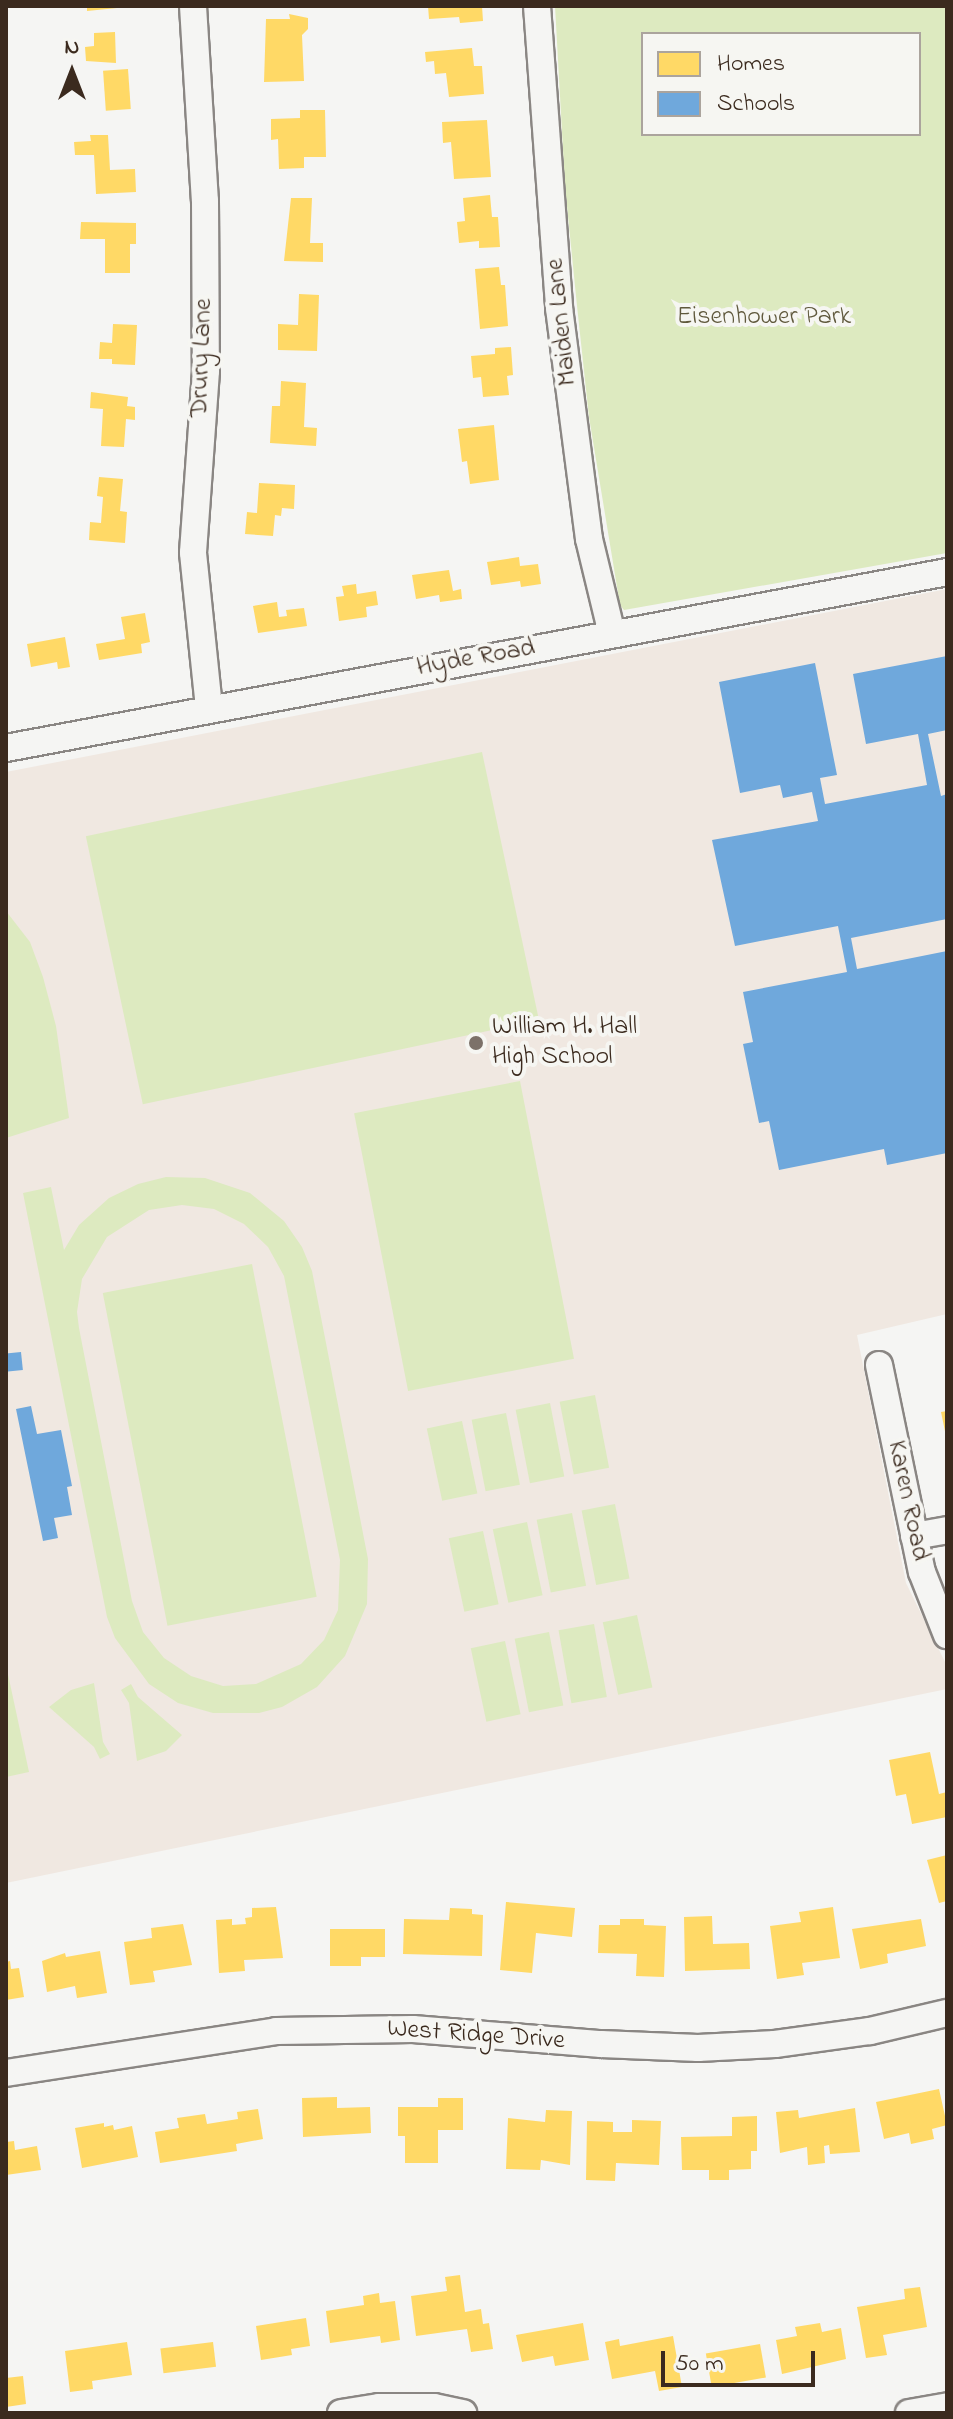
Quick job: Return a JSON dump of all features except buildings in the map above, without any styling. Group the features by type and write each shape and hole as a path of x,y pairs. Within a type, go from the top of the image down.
{"street":[{"name":"Drury Lane","path":"193,6 205,201 206,371 193,553 209,708"},
{"name":"Maiden Lane","path":"537,6 559,308 589,539 612,634"},
{"name":"Hyde Road","path":"6,748 947,572"},
{"name":"Karen Road","path":"879,1365 928,1592 947,1635"},
{"path":"914,1536 947,1530"},
{"name":"West Ridge Drive","path":"6,2073 276,2031 413,2029 601,2044 698,2048 788,2043 870,2031 947,2013"},
{"path":"909,2413 947,2406"},
{"path":"341,2413 379,2407 434,2407 463,2413"}],"shaded area":[{"name":"William H. Hall High School","path":"947,589 947,1314 857,1335 906,1583 947,1666 947,1689 6,1883 6,772"}],"green space":[{"name":"Eisenhower Park","path":"555,6 947,6 947,553 624,610 620,605 589,417 565,186"},
{"path":"482,752 539,1020 143,1104 86,836"},
{"path":"6,911 30,942 43,977 56,1026 69,1118 6,1138"},
{"path":"520,1081 574,1359 408,1391 354,1113"},
{"path":"166,1177 205,1178 250,1193 284,1221 302,1247 312,1271 368,1559 367,1604 345,1656 317,1687 282,1707 259,1713 213,1713 178,1703 149,1684 115,1638 107,1617 23,1193 51,1187 64,1250 79,1225 109,1198 138,1184","holes":["182,1205 214,1209 244,1224 268,1247 284,1276 340,1560 338,1610 324,1640 301,1664 256,1684 223,1686 191,1676 164,1658 143,1632 132,1601 77,1312 82,1279 107,1237 149,1210"]},
{"path":"252,1264 317,1597 167,1626 103,1293"},
{"path":"595,1395 609,1468 574,1475 560,1402"},
{"path":"550,1403 564,1477 530,1483 516,1410"},
{"path":"506,1413 520,1485 486,1491 472,1420"},
{"path":"462,1421 477,1493 442,1501 427,1428"},
{"path":"615,1504 630,1579 596,1585 582,1510"},
{"path":"572,1513 586,1586 551,1593 537,1520"},
{"path":"527,1522 543,1595 508,1603 493,1529"},
{"path":"483,1531 499,1604 464,1612 449,1538"},
{"path":"637,1615 652,1687 618,1695 603,1622"},
{"path":"594,1624 607,1697 571,1703 559,1630"},
{"path":"549,1632 563,1706 529,1712 515,1639"},
{"path":"505,1641 521,1714 486,1722 471,1648"},
{"path":"6,1665 29,1772 6,1777"},
{"path":"94,1683 103,1742 110,1754 100,1759 94,1747 49,1707 71,1690"},
{"path":"131,1684 138,1697 182,1735 166,1751 137,1761 129,1703 121,1690"}],"place":[{"name":"William H. Hall High School","path":"476,1043"}]}
